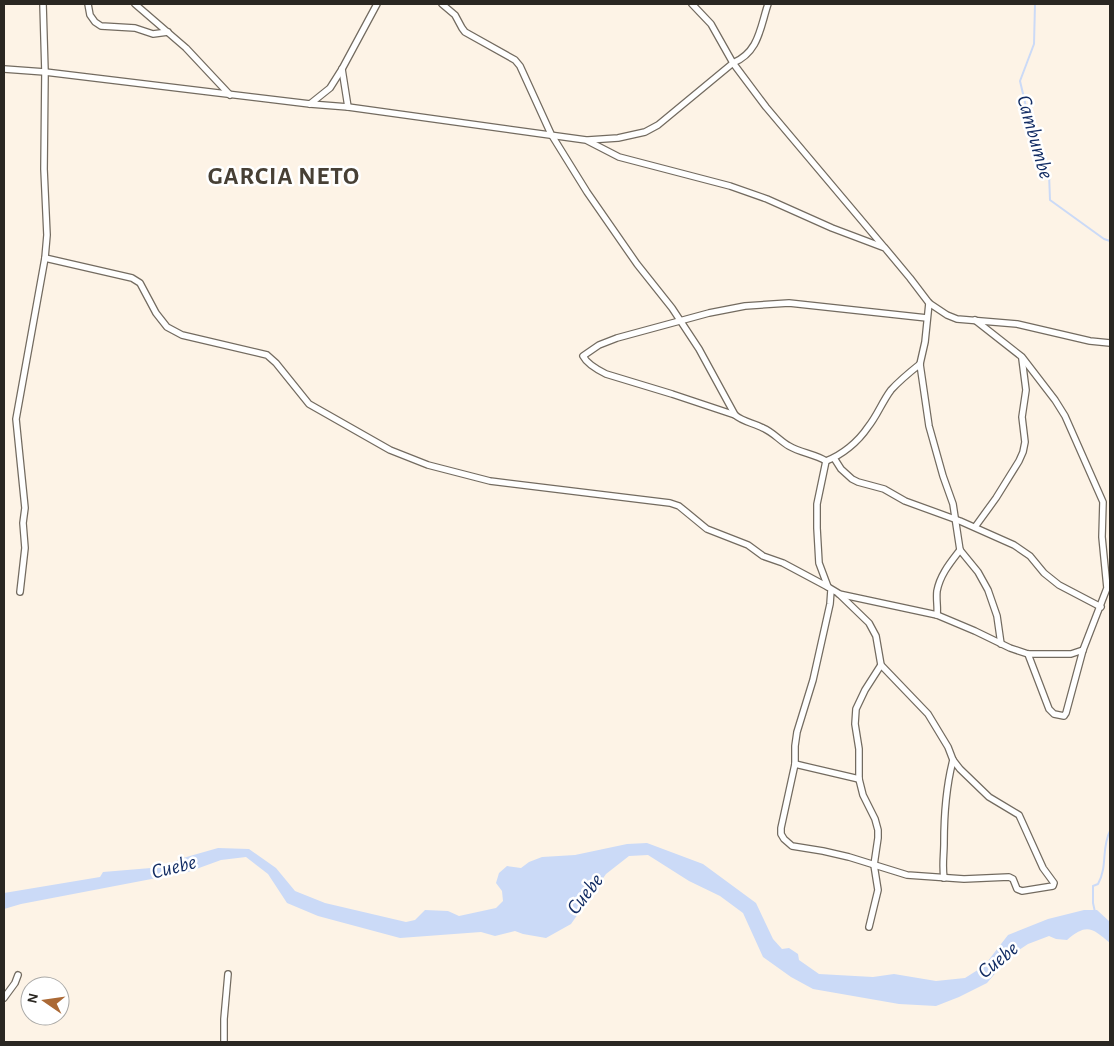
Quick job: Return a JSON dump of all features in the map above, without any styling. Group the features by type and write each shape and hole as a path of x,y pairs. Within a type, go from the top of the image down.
{"street":[{"path":"20,592 25,548 22,523 25,508 16,418 45,258 47,235 44,169 45,72 43,4"},
{"path":"88,4 90,14 95,22 101,26 135,28 153,34 168,32"},
{"path":"136,4 186,48 230,95"},
{"path":"310,104 330,88 342,70 377,4"},
{"path":"442,4 455,15 466,32 515,60 520,66 551,134 587,192 637,264 681,321 734,415"},
{"path":"692,4 711,24 733,64 766,107 929,303 957,319 1018,324 1090,341 1110,343"},
{"path":"4,69 45,72 230,95 348,107 586,140 618,138 645,132 658,125 733,64 743,59 754,47 768,4"},
{"path":"342,70 348,107"},
{"path":"586,140 619,157 730,186 767,199 832,228 885,248"},
{"path":"45,258 132,278 140,283 156,313 167,327 182,335 267,355 276,363 309,404 390,450 428,465 490,481 670,503 679,506 708,529 748,545 762,556 783,563 829,589 838,594 869,623 876,636 881,665 928,714 948,746 953,760 989,797 1019,815 1037,856 1054,886 1022,890 1018,889 1011,877 944,878 907,875 822,850 798,848 792,846 781,834 795,764 797,732 813,680 830,604 829,589 819,563 817,528 817,504 826,461"},
{"path":"920,364 890,392 869,427 856,442 834,458 826,461 790,447 765,428 740,420 734,415 606,374 583,358 599,345 617,338 709,313 745,306 789,303 927,318"},
{"path":"929,303 925,342 920,364 934,447 953,504 960,550 978,572 988,590 997,616 1001,644"},
{"path":"975,320 1022,357 1055,400 1065,416 1104,502 1102,538 1107,588 1083,650 1066,713 1062,716 1051,713 1028,654"},
{"path":"975,527 1019,462 1025,442 1022,417 1026,390 1022,357"},
{"path":"834,458 841,469 858,482 884,489 905,501 975,527 1014,546 1030,556 1044,573 1059,585 1101,607"},
{"path":"937,616 937,592 940,580 946,566 960,550"},
{"path":"838,594 937,616 1028,654 1071,654 1083,650"},
{"path":"1071,654 1080,664"},
{"path":"870,927 878,890 874,865 878,830 875,819 865,800 859,779 859,749 855,724 856,709 865,690 881,665"},
{"path":"944,878 942,860 946,806 953,760"},
{"path":"795,764 859,779"},
{"path":"224,1042 228,974"},
{"path":"4,998 15,983 18,975"}],"water":[{"name":"Cuebe","path":"647,843 703,864 756,903 773,939 782,949 789,948 798,954 799,960 819,974 873,977 894,974 936,981 965,978 984,966 1008,935 1048,919 1084,910 1097,910 1110,922 1110,943 1089,929 1080,931 1067,940 1049,936 1028,944 1010,956 987,983 936,1006 899,1004 813,989 791,977 763,957 743,913 720,896 689,881 648,855 629,856 606,874 571,924 546,938 515,931 495,936 481,932 400,938 318,916 287,903 268,874 246,857 221,860 188,872 21,904 4,909 4,893 100,877 103,872 163,867 183,858 218,848 249,849 276,868 295,891 325,903 406,922 415,920 425,910 448,911 459,916 496,908 503,901 502,891 496,883 499,873 507,866 521,868 529,862 542,857 575,855 627,844"}],"waterway":[{"name":"Cambumbe","path":"1035,4 1034,44 1020,81 1032,132 1049,173 1050,200 1104,239 1110,241"},
{"name":"Cambumbe","path":"1095,912 1093,886 1098,884 1103,871 1107,837 1110,831"}],"district":[{"name":"GARCIA NETO","path":"284,176"}]}
